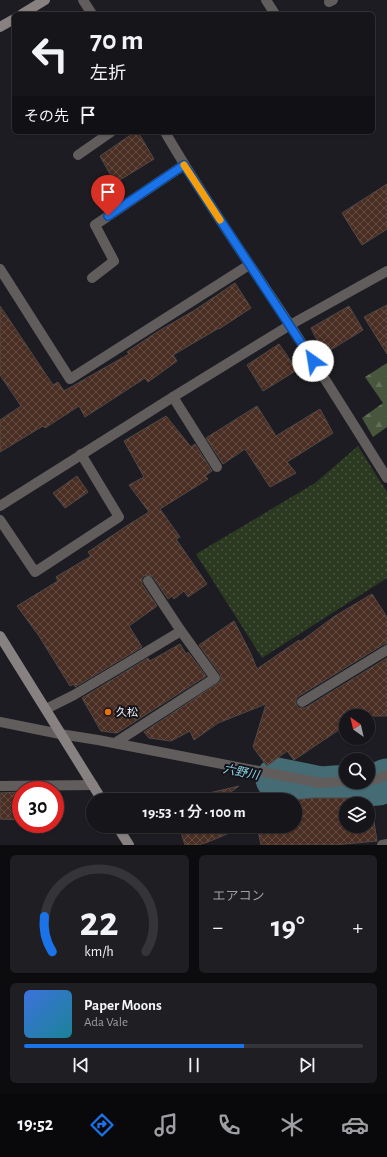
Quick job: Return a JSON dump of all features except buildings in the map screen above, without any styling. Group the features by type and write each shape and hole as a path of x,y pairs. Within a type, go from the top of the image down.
{"street":[{"path":"25,12 45,0"},
{"path":"83,0 91,12"},
{"path":"266,0 273,12"},
{"path":"0,28 12,20"},
{"path":"78,155 108,134"},
{"path":"166,134 184,165 290,325 387,478"},
{"path":"92,278 114,261 95,225 184,165"},
{"path":"0,269 70,380 249,265"},
{"path":"0,506 81,454 290,325 386,274"},
{"path":"174,397 217,467"},
{"path":"0,520 35,572 119,517 81,454"},
{"path":"115,743 214,678 148,581"},
{"path":"46,709 74,695 181,631"},
{"path":"0,636 97,793"},
{"path":"302,702 387,650"},
{"path":"0,722 320,783 339,782"},
{"path":"375,779 387,775"},
{"path":"0,786 92,785"},
{"path":"122,833 129,845"},
{"path":"382,845 387,844"}],"green space":[{"path":"387,363 387,427 373,437 362,418 383,403 365,377"},
{"path":"358,446 387,492 387,578 262,658 196,554 315,483"}],"waterway":[{"name":"六野川","path":"277,779 321,788 378,784 387,780"}],"slow traffic":[{"path":"184,165 220,220"}],"place":[{"name":"久松","path":"108,712"}],"route":[{"path":"108,216 184,165 313,361"}]}
